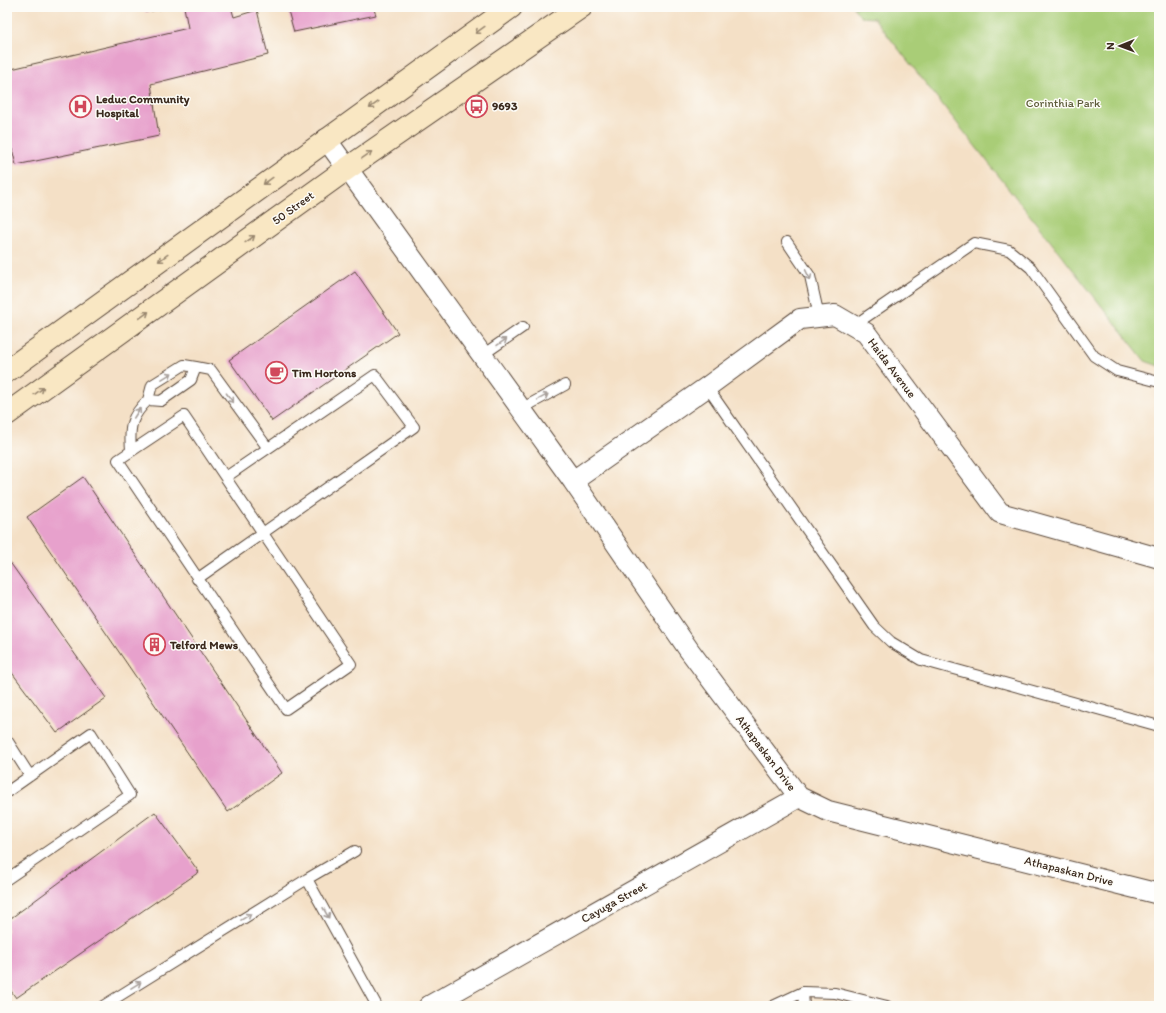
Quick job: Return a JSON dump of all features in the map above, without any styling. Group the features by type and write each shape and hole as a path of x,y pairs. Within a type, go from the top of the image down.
{"main road":[{"path":"7,371 326,139 511,7"},
{"name":"50 Street","path":"7,414 348,168 581,7"}],"street":[{"name":"Athapaskan Drive","path":"326,139 573,482 689,650 799,797 828,811 1159,894"},
{"name":"Haida Avenue","path":"573,482 707,388 800,319 835,315 866,334 1000,513 1159,558"},
{"name":"Cayuga Street","path":"429,1006 799,797"}],"lane":[{"path":"788,242 810,276 819,316"},
{"path":"853,326 974,242 1009,250 1031,268 1094,356 1117,371 1159,382"},
{"path":"481,356 523,327"},
{"path":"131,450 130,436 132,421 138,410 148,400 152,385 184,365 211,370 267,447"},
{"path":"148,400 161,402 191,380 196,367"},
{"path":"197,579 414,427 375,375 267,447 226,477"},
{"path":"521,409 565,385"},
{"path":"707,388 874,626 891,642 921,660 1159,726"},
{"path":"184,416 226,477 262,534 351,664 286,709 118,460 184,416"},
{"path":"7,792 91,733 130,794 7,879"},
{"path":"7,740 30,776"},
{"path":"103,1006 307,879 355,851"},
{"path":"307,879 378,1006"},
{"path":"803,992 804,1006"},
{"path":"773,1006 803,992 835,993 887,1006"}],"green space":[{"name":"Corinthia Park","path":"853,7 1159,7 1159,366 1145,361 874,18 861,17"}],"building":[{"path":"143,7 170,7 170,8 145,12"},
{"name":"Leduc Community Hospital","path":"184,7 231,7 234,17 257,10 268,55 151,84 159,136 16,165 7,128 7,70 188,28"},
{"path":"287,7 373,7 376,15 294,32"},
{"path":"355,271 398,333 272,421 229,360"},
{"name":"Telford Mews","path":"83,477 282,773 228,812 27,517"},
{"path":"9,561 106,698 57,733 7,666 7,562"},
{"path":"155,812 199,872 16,998 7,985 7,921"}],"place":[{"name":"Leduc Community Hospital","path":"81,106"},
{"name":"9693","path":"476,106"},
{"name":"Tim Hortons","path":"276,373"},
{"name":"Telford Mews","path":"155,645"}]}
